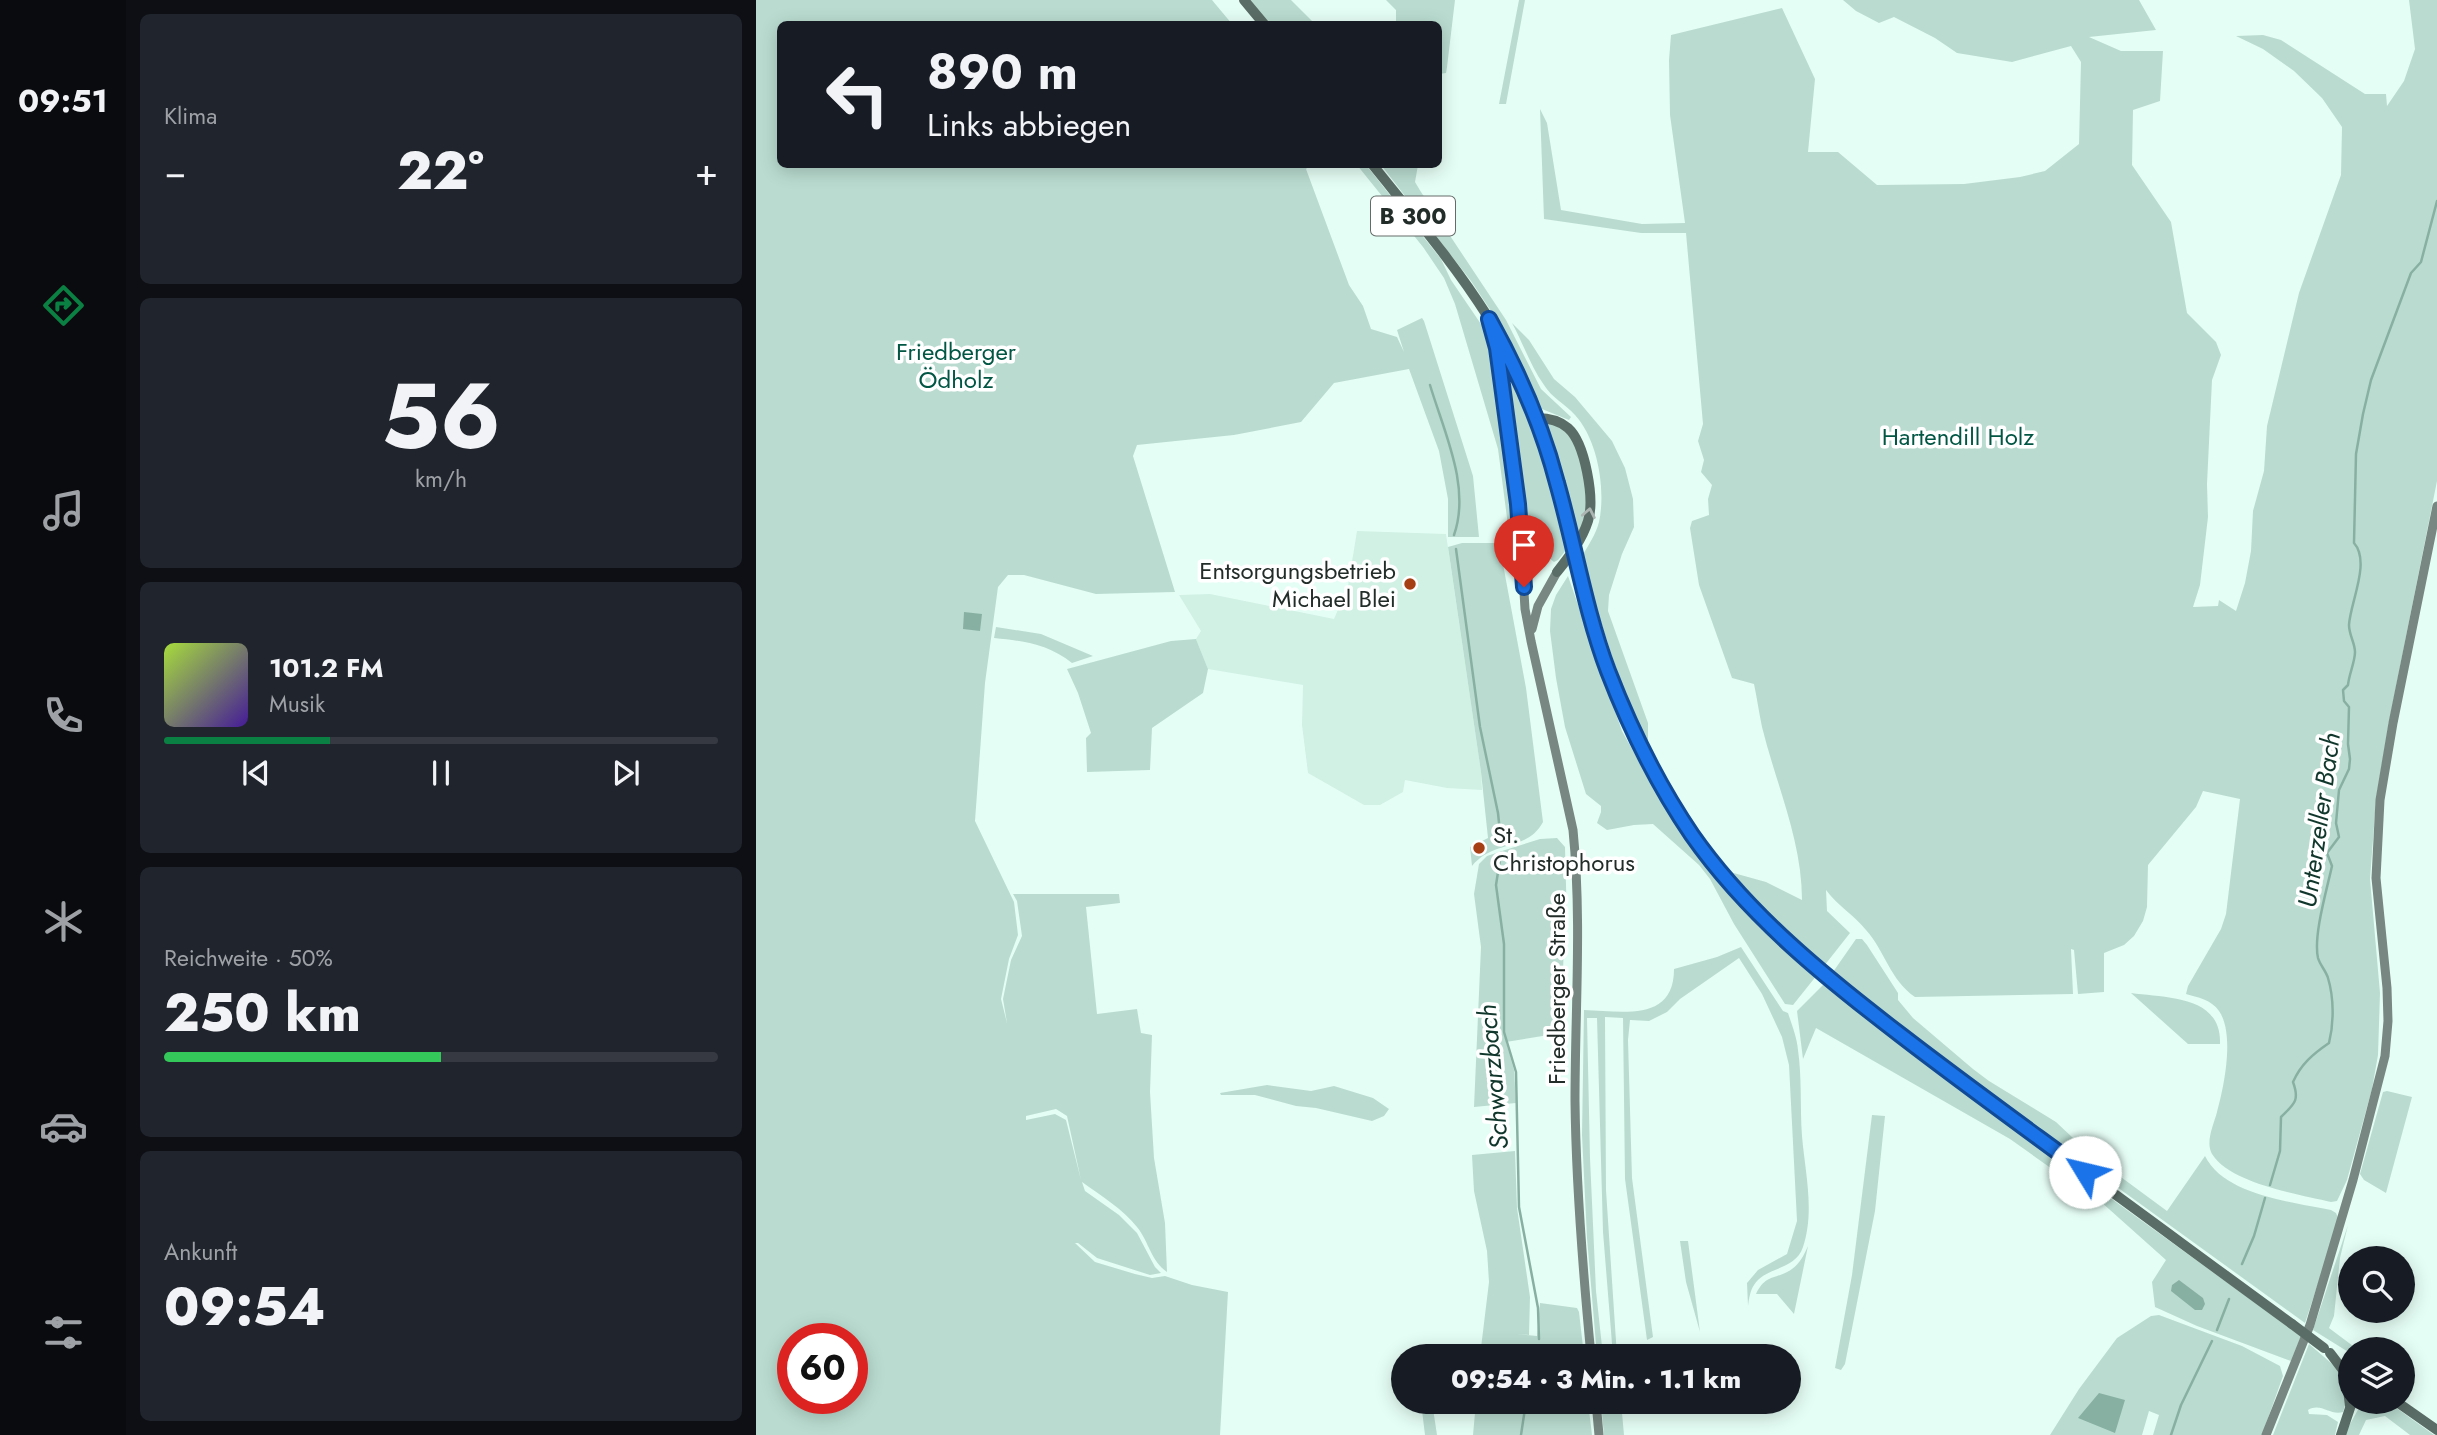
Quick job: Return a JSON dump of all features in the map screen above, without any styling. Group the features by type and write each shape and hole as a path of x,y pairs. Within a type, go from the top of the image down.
{"main road":[{"path":"1244,0 1262,21"},
{"name":"B 300","path":"1375,168 1443,253 1489,319 1505,349 1537,418 1600,647 1614,688 1657,777 1692,835 1757,913 1857,1002 1974,1092 2338,1358"},
{"path":"1489,319 1499,363 1521,543"},
{"path":"1537,418 1565,425 1573,433 1590,485 1589,520 1578,543 1557,572"},
{"path":"2327,1350 2338,1364"},
{"path":"2342,1431 2349,1414"},
{"path":"2414,1414 2437,1430"}],"street":[{"path":"2266,1435 2310,1325 2353,1180 2385,1056 2387,988 2376,878 2380,800 2395,711 2437,506"},
{"name":"Friedberger Straße","path":"1521,543 1525,609 1567,800 1575,856 1575,1102 1583,1272 1590,1344"},
{"path":"1531,641 1533,620 1538,606 1557,572"},
{"path":"1597,1414 1599,1435"}],"shaded area":[{"path":"1357,531 1446,534 1482,790 1447,788 1405,780 1403,792 1380,805 1364,805 1308,773 1302,725 1303,685 1208,669 1196,639 1201,631 1179,595 1210,594 1334,619 1348,586"},
{"path":"964,612 982,614 980,631 963,629"},
{"path":"2179,1280 2203,1298 2205,1304 2202,1310 2195,1310 2171,1291 2172,1285"},
{"path":"2099,1393 2125,1400 2115,1433 2078,1418"}],"green space":[{"name":"Friedberger Ödholz","path":"756,0 1212,0 1230,21 777,21 777,168 1307,168 1349,285 1363,306 1371,329 1397,337 1404,352 1397,330 1422,318 1424,321 1473,476 1479,537 1448,537 1448,499 1439,451 1409,369 1334,383 1301,422 1234,435 1137,445 1133,456 1175,592 1096,594 1024,575 1008,575 998,587 985,683 975,821 1014,902 1018,935 1009,959 1001,999 1007,1023 1003,999 1011,960 1022,936 1017,901 1013,894 1119,894 1120,903 1086,907 1097,1014 1137,1009 1141,1033 1152,1035 1150,1092 1154,1158 1165,1223 1167,1272 1157,1262 1131,1220 1082,1182 1085,1191 1119,1215 1137,1233 1161,1273 1150,1275 1097,1258 1075,1243 1095,1262 1152,1278 1165,1276 1228,1292 1220,1435 756,1435","holes":["1056,1109 1067,1116 1081,1180 1066,1120 1055,1114 1026,1120 1026,1116"]},
{"path":"1249,0 1291,0 1312,21 1266,21"},
{"path":"1386,0 1455,0 1446,73 1442,74 1442,21 1396,21 1396,10"},
{"path":"1519,0 1525,0 1506,104 1499,104"},
{"name":"Hartendill Holz","path":"1843,0 2139,0 2156,30 2089,37 2121,51 2163,51 2160,101 2133,110 2132,165 2171,222 2187,313 2216,342 2221,355 2212,380 2208,517 2200,585 2193,607 2218,606 2219,600 2236,611 2251,551 2253,511 2264,471 2267,426 2299,293 2341,175 2342,127 2322,98 2294,71 2263,49 2236,36 2263,35 2281,40 2365,94 2386,94 2387,106 2404,81 2415,49 2409,0 2437,0 2437,481 2376,800 2370,879 2380,993 2378,1055 2372,1089 2347,1180 2337,1201 2302,1195 2250,1180 2221,1164 2210,1149 2227,1061 2226,1033 2224,1021 2216,1007 2186,994 2221,929 2226,914 2240,799 2203,791 2196,807 2148,865 2147,907 2143,921 2134,936 2124,945 2104,953 2104,992 2078,994 2074,950 2071,949 2073,994 1915,997 1899,982 1866,930 1826,890 1827,911 1850,933 1824,966 1760,907 1730,872 1766,882 1802,900 1798,856 1762,727 1754,684 1732,678 1699,585 1690,528 1692,521 1709,515 1708,499 1712,485 1701,472 1704,460 1698,441 1703,424 1686,233 1641,233 1544,219 1540,109 1547,123 1561,210 1642,224 1685,223 1670,115 1671,35 1782,8 1815,79 1808,152 1838,152 1877,185 1964,184 2020,177 2045,171 2079,144 2081,62 2071,46 2012,62 1957,53 1935,38 1894,17 1879,23 1856,11"},
{"path":"1359,168 1368,168 1441,259 1494,349 1516,530 1514,533 1509,533 1498,449 1455,304 1444,278 1423,247"},
{"path":"1383,168 1417,168 1415,182 1506,320 1541,389 1571,417 1569,420 1542,409 1495,317 1471,281"},
{"path":"1512,323 1529,340 1554,379 1575,397 1612,441 1625,468 1633,499 1634,527 1609,595 1608,611 1648,723 1648,745 1611,652 1582,556 1596,531 1601,509 1601,481 1595,451 1583,425 1551,394 1539,378"},
{"path":"1507,368 1510,369 1529,413 1555,504 1566,550 1554,562 1525,537 1509,416"},
{"path":"1544,421 1565,427 1578,446 1586,487 1586,518 1577,535 1564,481"},
{"path":"1462,543 1495,543 1500,548 1526,688 1543,822 1528,838 1490,852 1472,866 1470,847 1488,838 1448,547"},
{"path":"1568,576 1622,731 1652,785 1688,840 1754,915 1817,975 1793,1005 1785,1004 1699,865 1653,824 1607,830 1597,823 1601,806 1586,794 1565,727 1550,631 1551,609"},
{"path":"996,627 1041,634 1093,656 1072,663 1054,651 1035,644 994,638"},
{"path":"1196,639 1208,669 1203,693 1152,728 1150,770 1087,772 1086,738 1091,733 1067,669 1171,641"},
{"path":"1557,838 1565,847 1567,923 1564,933 1562,1019 1555,1034 1506,1042 1514,1070 1516,1103 1474,1107 1481,947 1474,894 1479,864 1487,856 1505,850 1540,839"},
{"path":"1856,939 1862,939 1867,945 1898,993 1898,1000 1913,1018 1973,1069 2056,1122 2091,1155 2167,1211 2205,1156 2214,1169 2227,1180 2243,1188 2260,1195 2336,1213 2339,1220 2305,1323 1980,1088 1833,972"},
{"path":"1741,947 1783,1011 1788,1013 1797,1041 1809,1206 1803,1247 1794,1260 1759,1279 1754,1285 1748,1306 1747,1283 1758,1270 1787,1254 1797,1221 1789,1065 1782,1037 1762,994 1739,958 1680,999 1667,1012 1649,1021 1630,1020 1628,1040 1632,1178 1653,1337 1647,1340 1625,1179 1623,1018 1605,1017 1606,1190 1616,1344 1612,1344 1603,1232 1597,1018 1587,1018 1596,1291 1602,1344 1596,1344 1582,1135 1584,1010 1629,1012 1655,1006 1665,998 1672,986 1674,969"},
{"path":"1825,983 1968,1095 2301,1336 2291,1361 2197,1326 2155,1307 2152,1282 2166,1260 2091,1193 2086,1193 2010,1139 1816,1028 1803,1059 1797,1011"},
{"path":"2131,993 2175,998 2202,1008 2212,1016 2218,1028 2220,1044 2188,1044"},
{"path":"1267,1085 1311,1091 1334,1086 1373,1098 1389,1109 1384,1116 1372,1121 1255,1095 1220,1093"},
{"path":"2383,1092 2412,1097 2386,1193 2364,1180 2360,1174"},
{"path":"1872,1115 1885,1116 1875,1211 1845,1364 1841,1370 1835,1368 1852,1275"},
{"path":"1515,1151 1517,1208 1530,1297 1529,1335 1517,1334 1537,1336 1540,1303 1577,1308 1583,1344 1481,1344 1489,1282 1487,1251 1474,1191 1472,1155"},
{"path":"1680,1241 1688,1241 1700,1332 1686,1282"},
{"path":"1808,1246 1794,1314 1777,1294 1756,1294 1768,1280 1795,1267"},
{"path":"2338,1255 2334,1316 2329,1328 2341,1337 2338,1337 2338,1346 2313,1330"},
{"path":"2159,1315 2242,1346 2280,1366 2283,1376 2262,1435 2153,1435 2159,1415 2149,1411 2142,1435 2050,1435 2079,1389 2117,1338 2151,1316"},
{"path":"2309,1344 2338,1369 2338,1413 2317,1408 2308,1410 2309,1414 2327,1415 2338,1422 2335,1435 2273,1435"},
{"path":"1422,1414 1434,1414 1437,1435 1425,1435"},
{"path":"1475,1414 1589,1414 1592,1435 1473,1435"},
{"path":"1602,1414 1622,1414 1624,1435 1604,1435"},
{"path":"2356,1414 2405,1414 2434,1435 2410,1435 2385,1416 2366,1420 2359,1435 2344,1435"}],"waterway":[{"name":"Unterzeller Bach","path":"2270,1185 2280,1151 2281,1117 2296,1098 2293,1082 2308,1060 2329,1043 2332,1027 2331,994 2327,975 2318,958 2317,938 2332,866 2327,853 2339,837 2336,823 2339,790 2349,769 2350,759 2349,707 2344,701 2343,690 2348,685 2355,656 2349,625 2361,561 2354,543 2356,454 2371,380 2411,273 2421,262 2437,201"},
{"name":"Schwarzbach","path":"1430,385 1458,479 1458,517 1454,535"},
{"name":"Schwarzbach","path":"1456,549 1480,727 1498,813 1501,842"},
{"name":"Schwarzbach","path":"1501,853 1496,885 1504,944 1504,1032 1516,1072 1519,1207 1538,1308 1539,1339"},
{"name":"Unterzeller Bach","path":"2242,1264 2254,1236 2265,1198"},
{"name":"Unterzeller Bach","path":"2217,1330 2229,1299"},
{"name":"Unterzeller Bach","path":"2171,1435 2181,1405 2212,1341"},
{"name":"Schwarzbach","path":"1521,1435 1524,1414"}],"place":[{"name":"Entsorgungsbetrieb Michael Blei","path":"1410,584"},
{"name":"St. Christophorus","path":"1479,848"}],"route":[{"path":"1524,587 1518,504 1500,387 1497,348 1489,319 1537,418 1557,482 1600,647 1614,688 1657,777 1692,835 1757,913 1847,995 2085,1172"}]}
